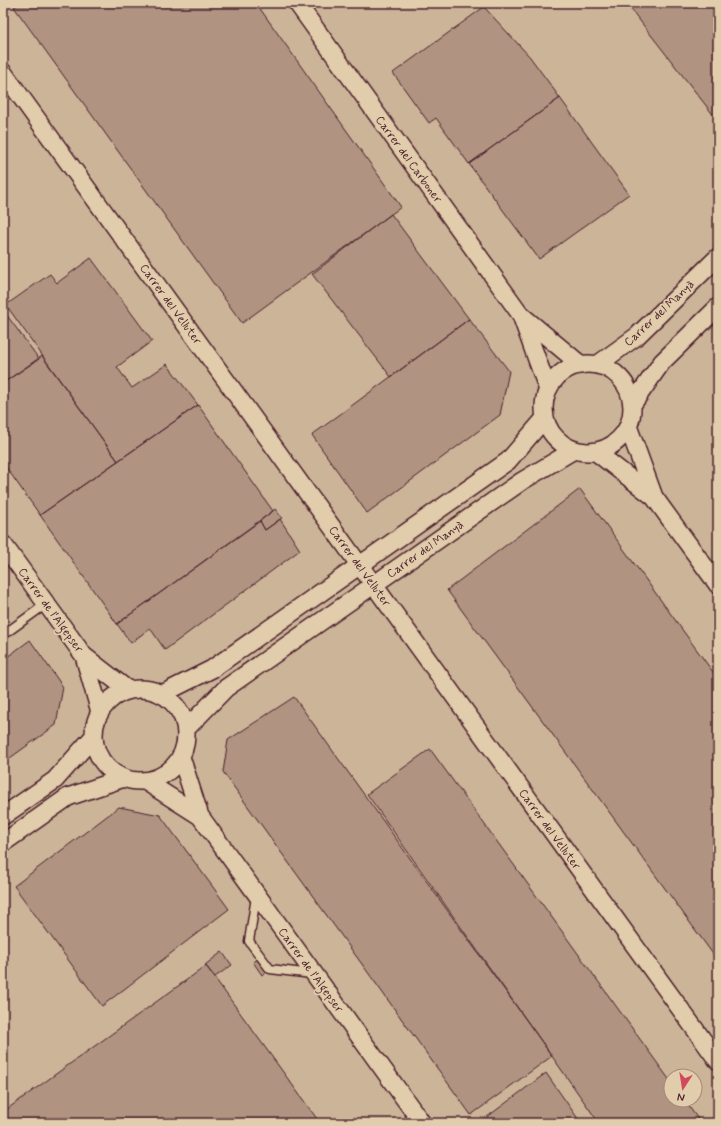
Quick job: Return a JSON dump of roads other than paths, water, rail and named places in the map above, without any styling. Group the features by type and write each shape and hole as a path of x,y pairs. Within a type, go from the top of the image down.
{"street":[{"name":"Carrer del Carboner","path":"297,3 521,315 548,390"},
{"name":"Carrer del Velluter","path":"3,72 718,1061"},
{"name":"Carrer del Manyà","path":"589,365 637,336 718,257"},
{"path":"632,405 662,362 718,307"},
{"name":"Carrer del Carboner","path":"521,315 589,365"},
{"path":"589,365 610,370 621,379 629,391 632,405 632,416 621,438 609,447 596,452 574,450 561,443 551,432 545,418 544,404 548,390 556,378 567,370 589,365"},
{"name":"Carrer del Manyà","path":"162,694 212,669 508,461 545,418"},
{"path":"628,426 654,497 718,585"},
{"name":"Carrer del Manyà","path":"186,729 226,688 522,481 574,450"},
{"path":"596,452 654,497"},
{"name":"Carrer de l'Algepser","path":"3,544 84,656"},
{"path":"84,656 128,690"},
{"path":"84,656 100,712"},
{"path":"128,690 151,690 162,694 173,703 182,715 186,729 186,743 181,757 172,769 160,777 145,781 134,781 124,778 112,771 102,761 96,750 94,736 95,724 100,712 108,702 117,695 128,690"},
{"path":"3,816 55,780 94,736"},
{"path":"181,757 200,816"},
{"path":"3,843 68,797 124,778"},
{"path":"145,781 200,816"},
{"name":"Carrer de l'Algepser","path":"200,816 422,1123"}],"lane":[{"path":"3,635 46,604"},
{"path":"256,894 249,941 270,969 314,974"}]}
